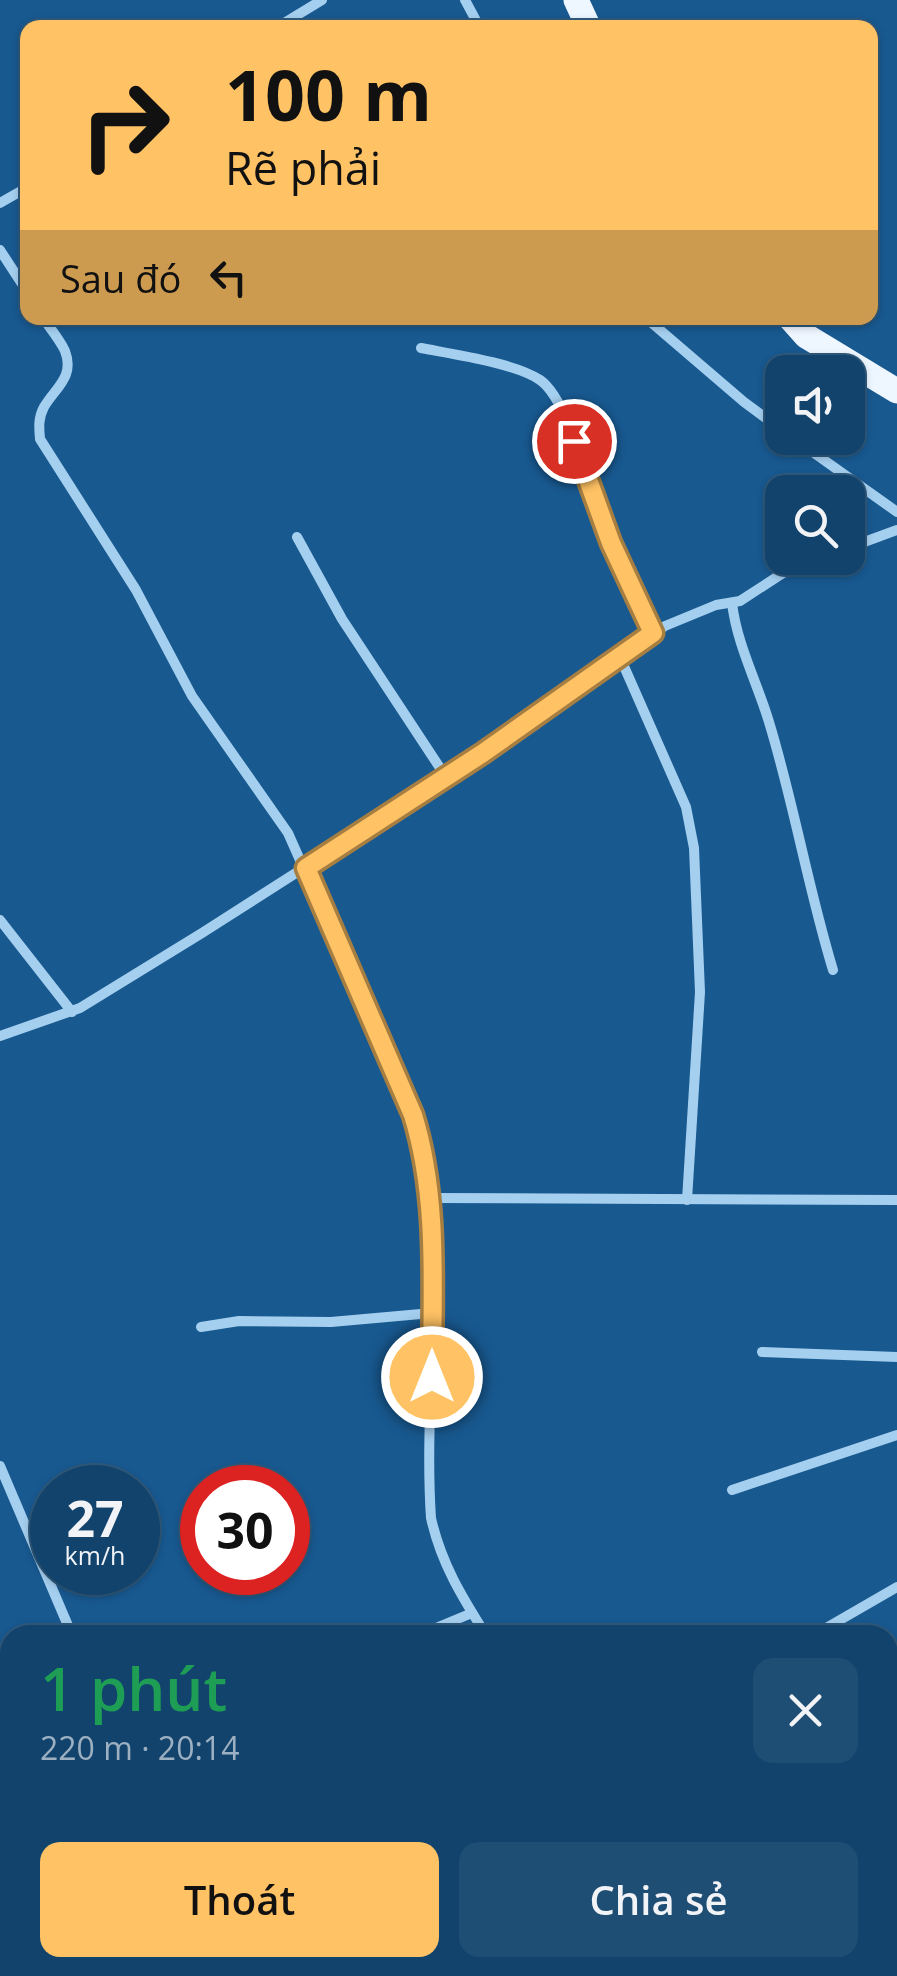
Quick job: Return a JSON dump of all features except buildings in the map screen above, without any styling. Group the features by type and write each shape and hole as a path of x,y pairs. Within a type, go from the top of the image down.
{"main road":[{"path":"796,325 806,336 897,391"}],"street":[{"path":"289,20 322,0"},
{"path":"0,250 20,281"},
{"path":"48,325 65,352 68,370 64,383 44,408 39,422 40,439 136,590 192,696 288,833 413,1115 425,1153 430,1198 431,1518 437,1549 480,1625"},
{"path":"654,325 765,417"},
{"path":"421,348 466,356 526,374 542,380 557,398 601,519 653,633"},
{"path":"817,455 897,512"},
{"path":"865,542 897,530"},
{"path":"297,537 342,619 446,777"},
{"path":"0,1036 72,1012 446,777 653,633 684,616 740,601 779,575"},
{"path":"732,603 738,634 768,718 811,898 833,970"},
{"path":"619,655 686,807 694,848 700,992 687,1200"},
{"path":"0,920 72,1012"},
{"path":"430,1198 897,1200"},
{"path":"201,1327 239,1321 331,1322 432,1313"},
{"path":"762,1352 897,1357"},
{"path":"732,1490 897,1435"},
{"path":"0,1466 68,1625"},
{"path":"831,1625 897,1587"},
{"path":"443,1625 472,1613"}],"route":[{"path":"432,1377 433,1278 425,1153 413,1115 306,868 483,753 653,633 601,519 574,441"}]}
